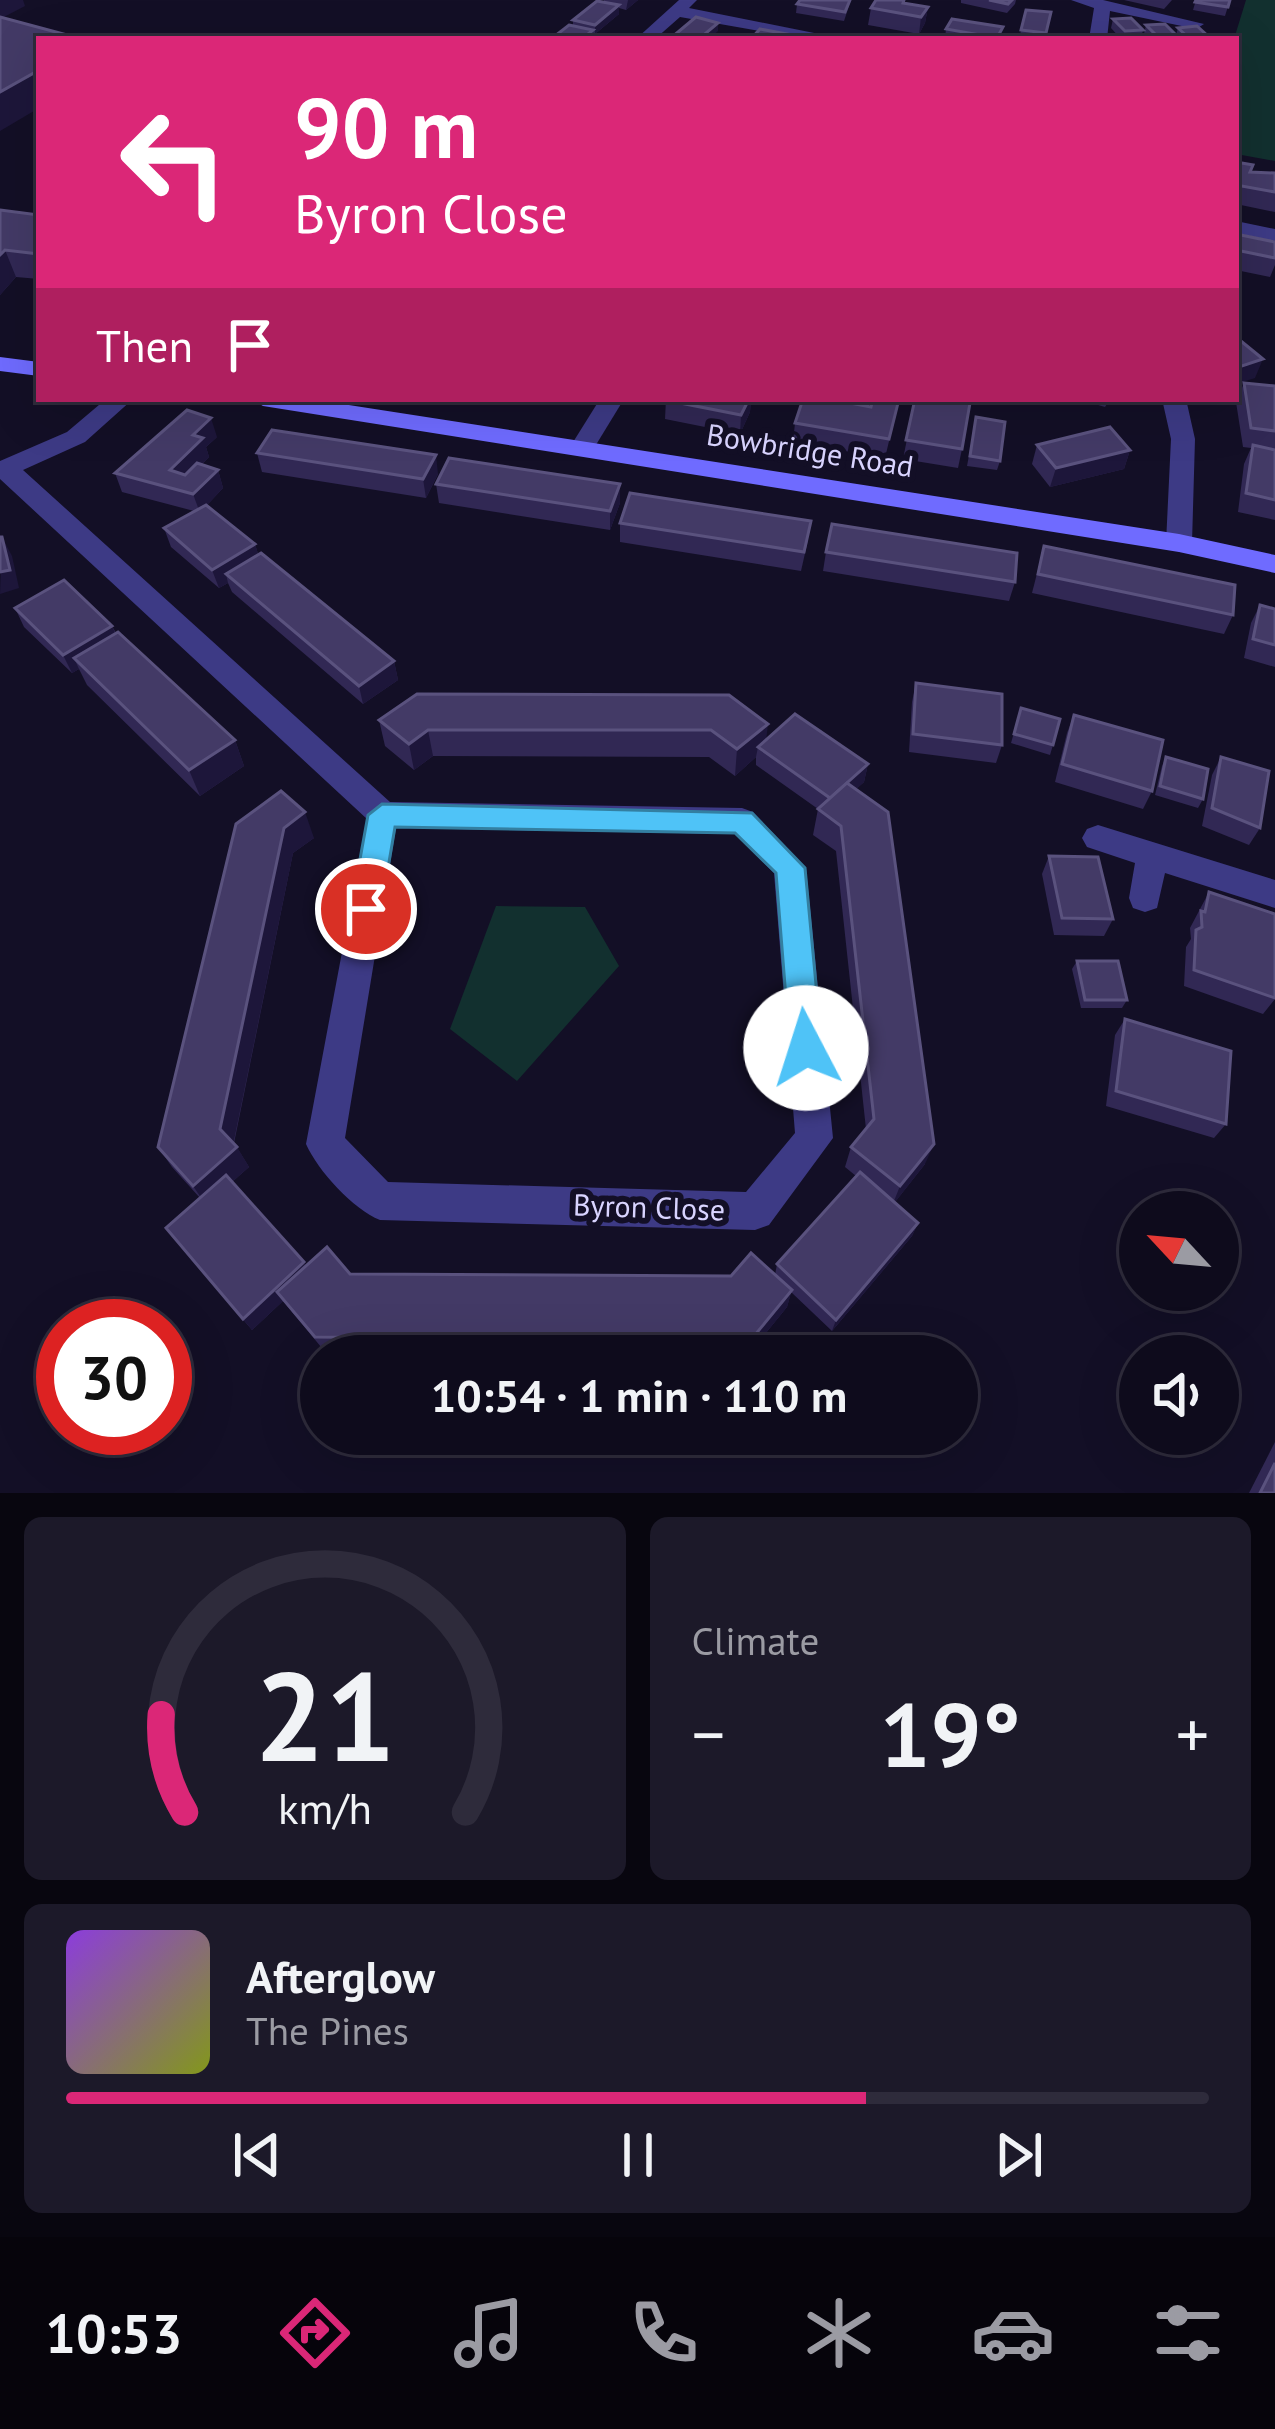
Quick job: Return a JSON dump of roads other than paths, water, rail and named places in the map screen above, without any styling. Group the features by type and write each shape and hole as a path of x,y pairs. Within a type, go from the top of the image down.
{"street":[{"path":"1079,0 1196,24"},
{"path":"1098,36 1103,5"},
{"path":"648,36 683,6 822,36"},
{"path":"1239,228 1275,236"},
{"path":"0,364 36,369"},
{"path":"117,402 76,437 3,470 382,815"},
{"name":"Bowbridge Road","path":"283,402 1179,543 1275,564"},
{"path":"582,448 610,402"},
{"path":"1175,402 1183,439 1179,543"},
{"name":"Byron Close","path":"382,815 742,821 790,868 814,1138 755,1211 380,1201 325,1144 382,815"},
{"path":"1098,838 1275,894"},
{"path":"1144,898 1152,855"}]}
